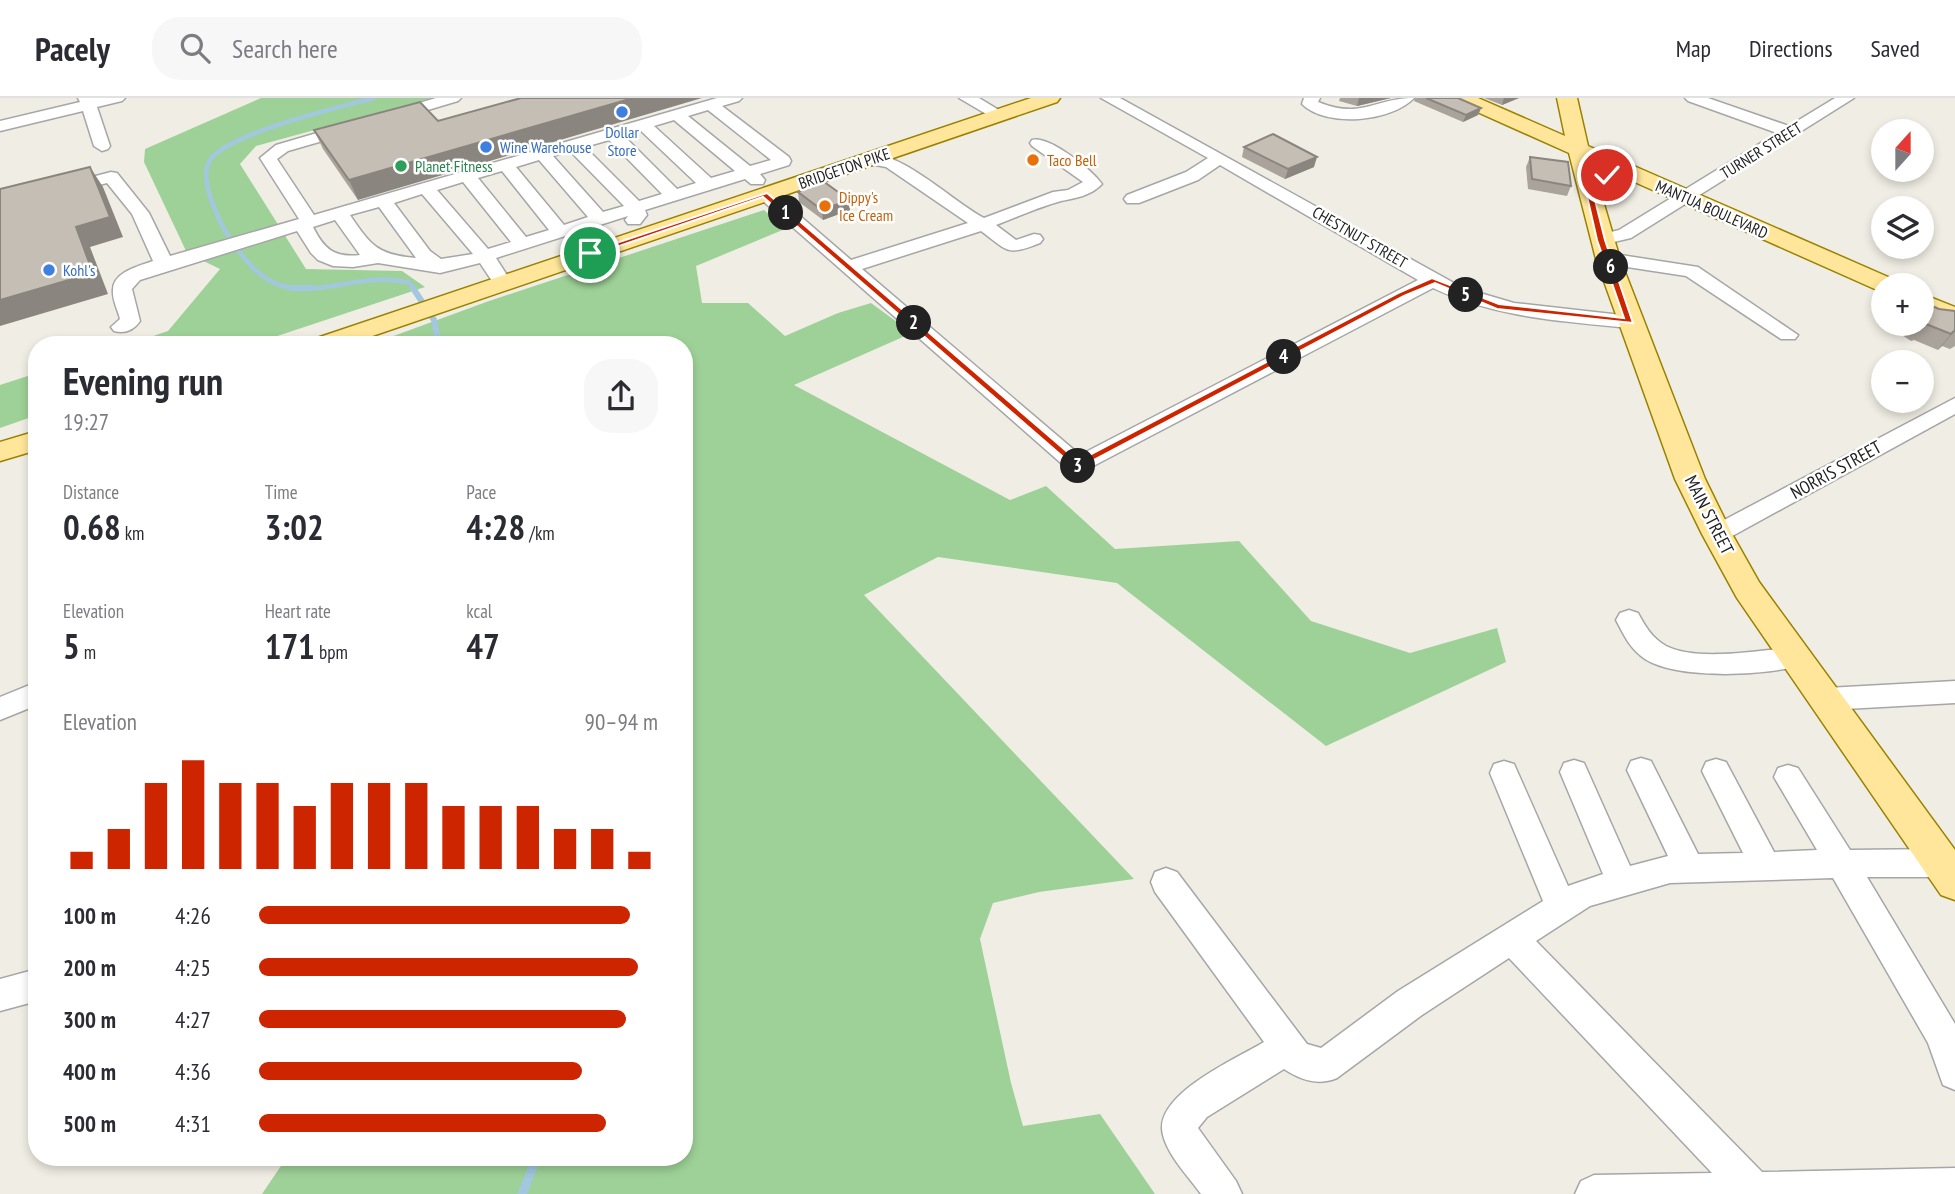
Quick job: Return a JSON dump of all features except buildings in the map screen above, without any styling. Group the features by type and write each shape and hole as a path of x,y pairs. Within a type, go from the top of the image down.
{"main road":[{"name":"BRIDGETON PIKE","path":"347,336 1050,98"},
{"name":"MANTUA BOULEVARD","path":"1462,98 1871,278"},
{"name":"MAIN STREET","path":"1567,98 1605,250 1690,479 1717,534 1748,590 1948,873"},
{"path":"1587,183 1607,175 1641,178"},
{"path":"1934,306 1955,316"},
{"path":"0,452 28,443"}],"street":[{"path":"0,126 88,101 117,98"},
{"path":"382,257 349,262 321,257 313,246 306,223 268,158 282,148 453,98"},
{"path":"121,327 130,321 122,289 124,283 133,276 164,264 734,98"},
{"path":"967,98 999,116"},
{"name":"CHESTNUT STREET","path":"1109,98 1435,280 1497,306 1630,322"},
{"path":"1311,98 1310,104 1331,114 1347,116 1366,114 1406,98"},
{"path":"1693,98 1789,132"},
{"name":"TURNER STREET","path":"1605,250 1625,234 1772,143 1835,100"},
{"path":"88,101 102,146"},
{"path":"636,208 783,161 711,105"},
{"path":"1717,105 1701,115 1772,143"},
{"path":"677,115 748,173 849,267 1077,466 1401,295 1435,280"},
{"path":"643,125 708,185"},
{"path":"612,134 674,196"},
{"path":"340,213 367,252 440,267 485,256 592,222 617,226 637,218 636,208 574,145"},
{"path":"849,267 901,248 938,241 978,221 1088,189 1093,184 1092,179 1035,145"},
{"path":"896,150 945,185 978,221"},
{"path":"543,154 592,222"},
{"path":"870,159 891,163 1014,247 1034,239"},
{"path":"1133,199 1192,176 1207,164 1221,159"},
{"path":"506,165 560,232"},
{"path":"467,176 522,244"},
{"path":"0,206 111,177 140,213 164,264"},
{"path":"426,188 485,256 503,283"},
{"path":"383,200 423,255 440,267"},
{"path":"1605,250 1691,271 1788,335"},
{"name":"NORRIS STREET","path":"1717,534 1955,405"},
{"path":"1629,620 1642,643 1657,654 1681,661 1721,662 1796,657"},
{"path":"1827,699 1955,692"},
{"path":"0,709 28,697"},
{"path":"1641,770 1689,868"},
{"path":"1716,771 1766,866"},
{"path":"1574,772 1622,883"},
{"path":"1504,773 1560,906"},
{"path":"1788,777 1943,1036 1955,1073"},
{"path":"1166,882 1288,1046 1306,1063 1325,1066 1410,1003 1582,894 1670,869 1841,864 1948,873"},
{"path":"1512,939 1754,1191"},
{"path":"0,995 28,987"},
{"path":"1223,1194 1180,1133 1181,1119 1194,1104 1288,1046"},
{"path":"1594,1194 1955,1187"}],"green space":[{"path":"261,98 432,98 256,146 240,164 306,269 402,271 425,287 277,336 153,336 168,331 220,269 187,253 144,162 145,149"},
{"path":"764,210 785,229 696,266 702,303 748,303 785,336 838,313 871,303 912,333 794,385 1010,500 1046,486 1115,549 1239,541 1311,621 1410,653 1497,628 1506,662 1326,746 1117,583 938,557 864,595 1134,879 1039,892 993,903 980,939 1023,1126 1100,1114 1155,1194 262,1194 281,1166 693,1166 693,336 394,336 489,301"},
{"path":"28,376 28,418 0,428 0,385"}],"waterway":[{"path":"293,288 264,277 234,245 209,194 207,167 210,160 221,150 238,140 286,122 374,98"},
{"path":"313,288 393,280 410,283 414,289"},
{"path":"293,288 313,288"},
{"path":"293,288 313,288"},
{"path":"413,288 434,320 437,336"},
{"path":"522,1194 533,1166"}],"place":[{"name":"Dollar Store","path":"622,112"},
{"name":"Wine Warehouse","path":"486,147"},
{"name":"Taco Bell","path":"1033,160"},
{"name":"Planet Fitness","path":"401,166"},
{"name":"Dippy's Ice Cream","path":"825,206"},
{"name":"Kohl's","path":"49,270"}],"route":[{"path":"590,253 764,194 1077,466 1401,295 1435,280 1497,306 1630,322 1601,240 1587,183 1607,175"}]}
